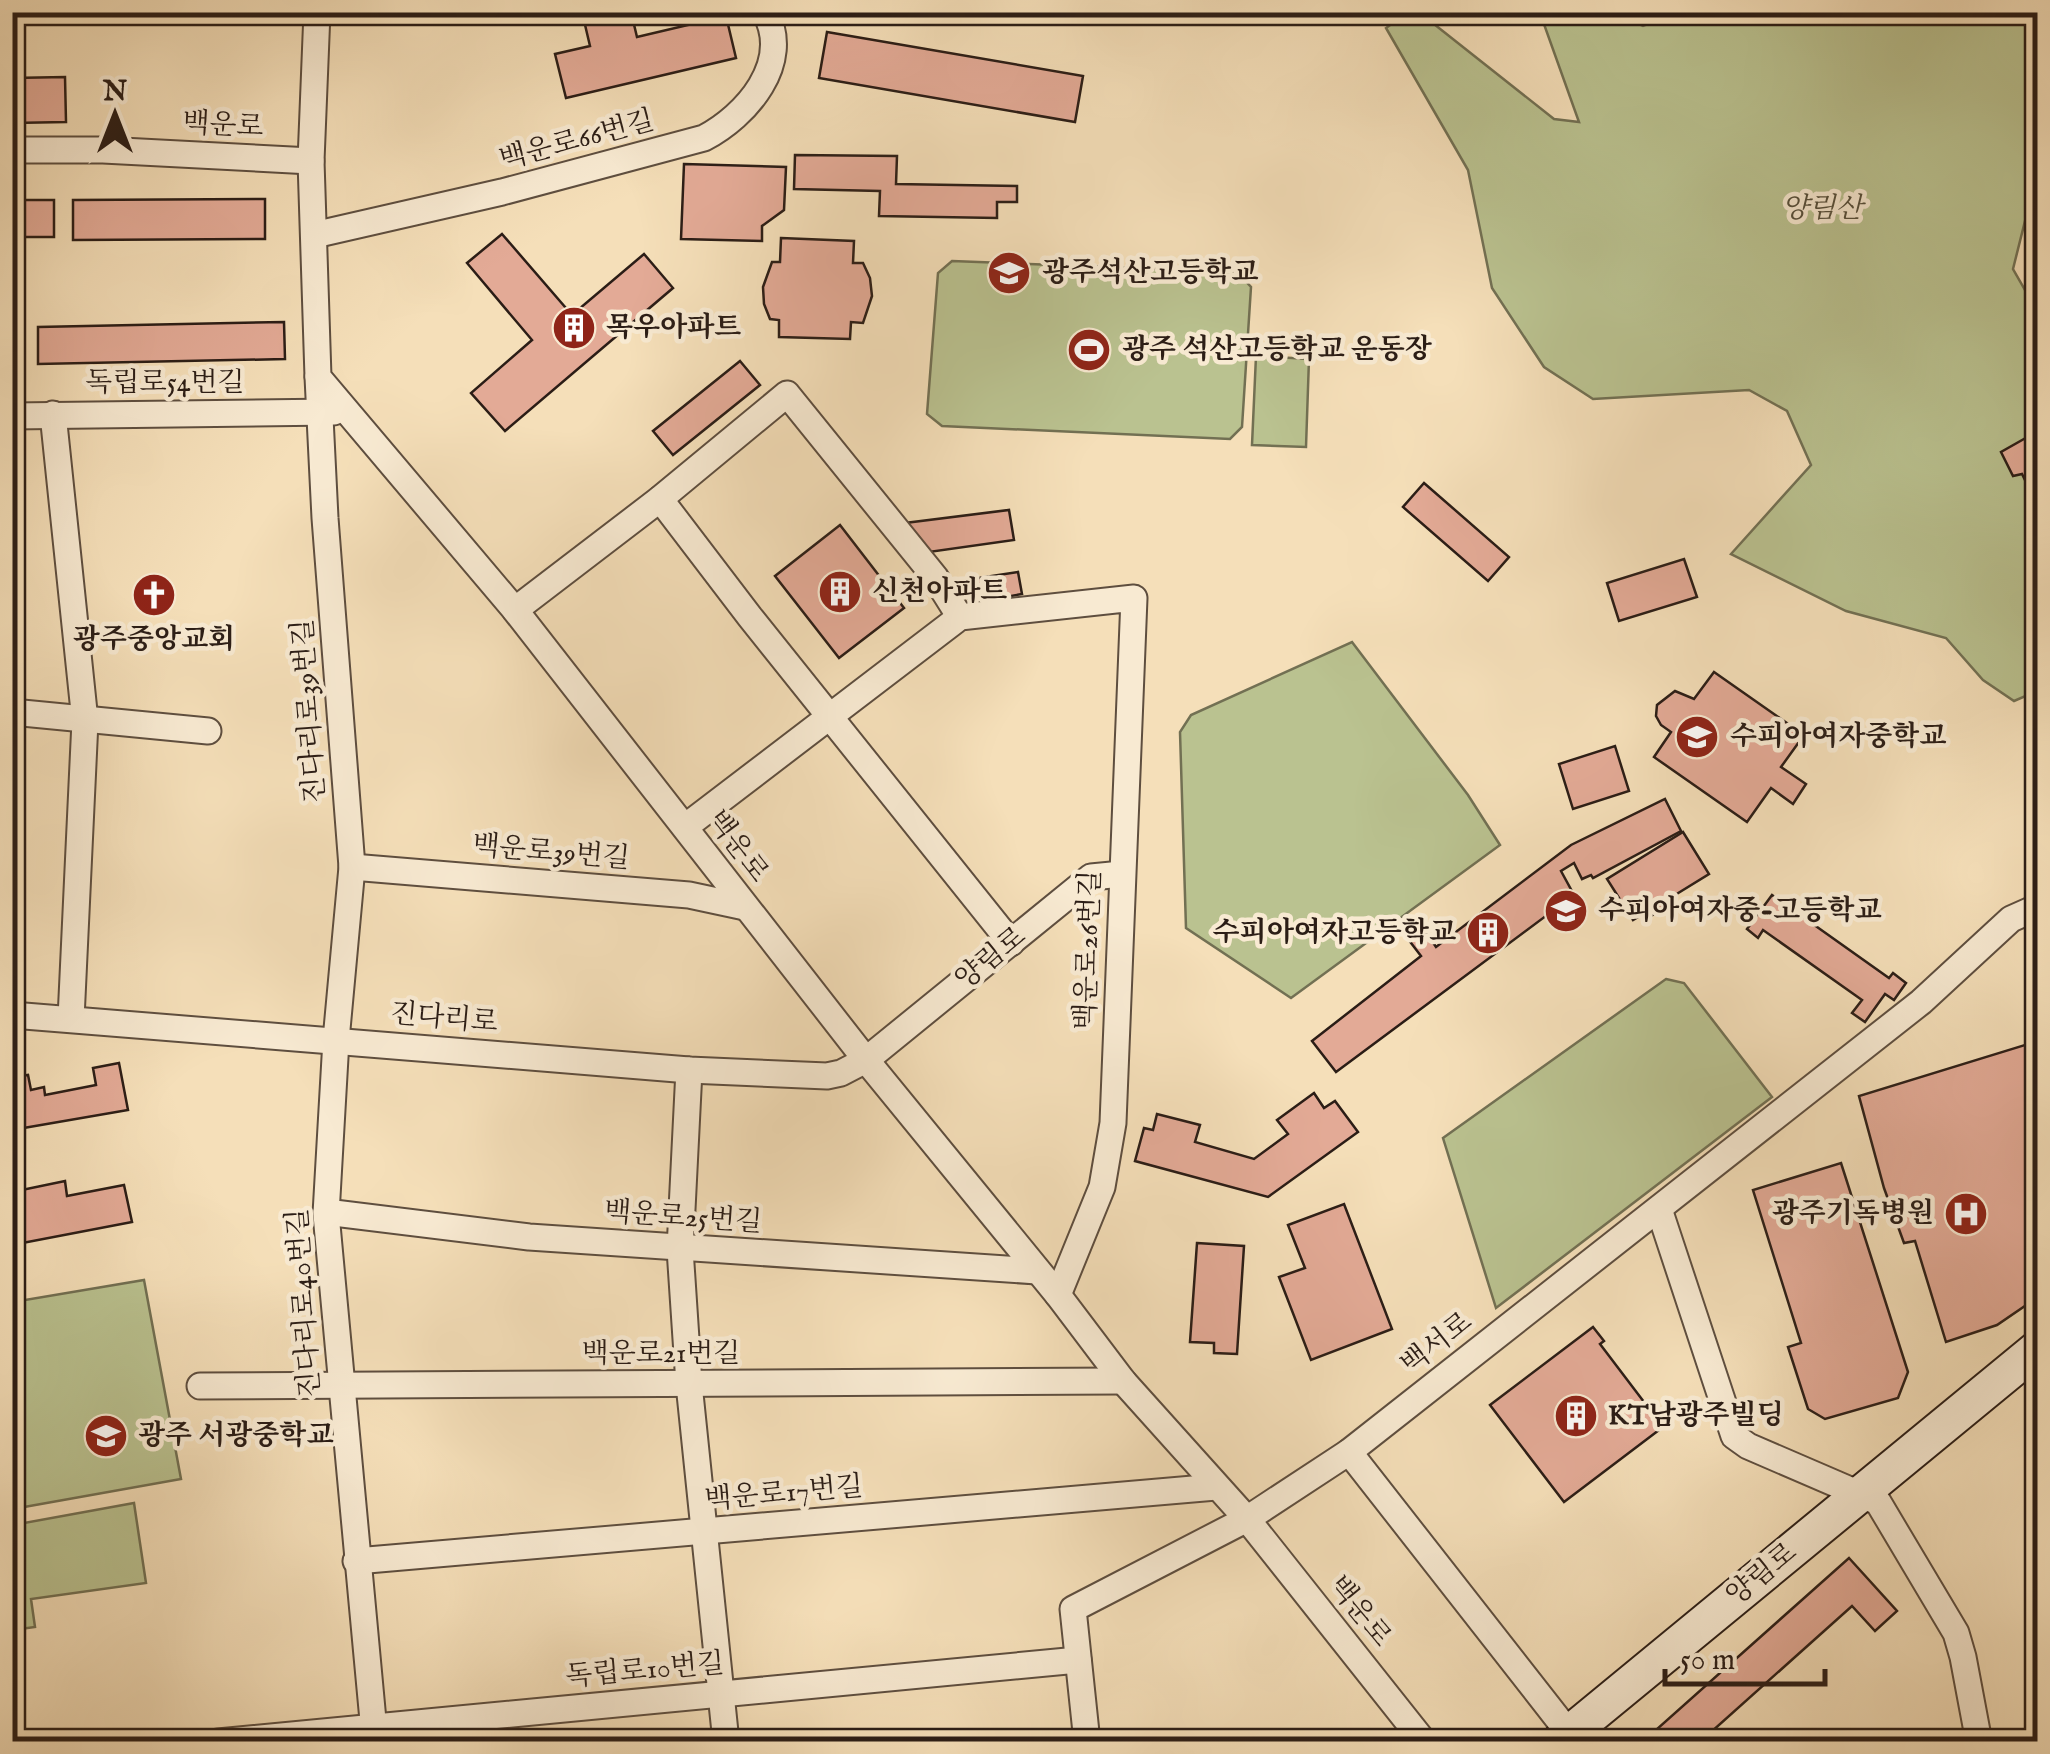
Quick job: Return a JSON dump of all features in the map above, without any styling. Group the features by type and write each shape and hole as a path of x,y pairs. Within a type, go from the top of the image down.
{"main road":[{"name":"양림로","path":"1564,1737 2038,1348"}],"street":[{"path":"317,12 311,161 318,377"},
{"name":"백운로66번길","path":"314,234 502,192 704,138 742,113 759,88 773,52 772,30 765,12"},
{"name":"백운로","path":"12,150 103,150 311,161"},
{"name":"백운로","path":"318,377 515,610 745,907 1123,1381 1247,1519 1424,1742"},
{"name":"진다리로39번길","path":"318,377 352,867 336,1040"},
{"path":"515,610 660,499 787,394 935,577 960,617 685,827"},
{"name":"독립로54번길","path":"12,416 349,412"},
{"path":"54,414 85,721 71,1019"},
{"path":"660,499 1011,943"},
{"name":"백운로26번길","path":"960,617 1134,598 1113,1123 1102,1187 1058,1295"},
{"path":"12,712 208,731"},
{"name":"백운로39번길","path":"352,867 689,895 745,907"},
{"name":"양림로","path":"866,1060 1091,877 1122,874"},
{"name":"백서로","path":"1247,1519 1348,1452 1921,1002 2011,919 2038,907"},
{"name":"진다리로","path":"12,1016 689,1070 828,1076 841,1074 866,1060"},
{"name":"진다리로40번길","path":"336,1040 326,1212 374,1734"},
{"path":"689,1070 680,1249 726,1742"},
{"path":"1659,1208 1734,1436 1748,1446 1878,1502 1956,1633 1964,1657 1978,1742"},
{"name":"백운로25번길","path":"326,1212 529,1237 1037,1271"},
{"name":"백운로21번길","path":"200,1386 1123,1381"},
{"name":"양림로","path":"1348,1452 1564,1737"},
{"name":"백운로17번길","path":"356,1561 1216,1487"},
{"path":"1087,1742 1073,1608 1247,1519"},
{"name":"독립로10번길","path":"218,1742 374,1734 721,1694 1078,1660"}],"green space":[{"name":"양림산","path":"1679,12 2005,12 2026,24 2037,45 2037,173 2013,269 2037,311 2037,691 2014,701 1983,680 1946,638 1846,611 1731,554 1811,465 1787,411 1749,390 1593,399 1544,367 1492,288 1468,170 1386,28 1407,13 1420,13 1554,119 1579,122 1540,13 1614,13 1643,26"},
{"name":"광주 석산고등학교 운동장","path":"952,261 1237,272 1251,287 1242,427 1230,439 942,426 927,414 938,273"},
{"path":"1256,356 1309,359 1306,447 1252,445"},
{"path":"1352,642 1468,795 1500,845 1291,998 1186,928 1180,732 1191,715"},
{"path":"1666,979 1684,983 1772,1097 1496,1308 1443,1138"},
{"path":"144,1280 181,1479 13,1509 13,1302"},
{"path":"134,1503 146,1583 31,1599 35,1627 13,1630 13,1525"}],"building":[{"path":"582,12 631,12 637,37 726,16 736,58 566,98 555,54 590,46"},
{"path":"827,32 1083,76 1075,122 819,78"},
{"path":"65,77 66,122 12,123 12,78"},
{"path":"795,155 897,156 896,184 1017,186 1017,202 997,202 997,218 879,216 880,191 794,189"},
{"path":"684,164 786,167 784,210 762,226 762,241 681,239"},
{"path":"265,199 265,239 73,240 73,200"},
{"path":"12,200 54,200 54,237 12,237"},
{"name":"목우아파트","path":"502,234 572,315 644,254 673,288 505,431 471,393 532,340 467,263"},
{"path":"781,238 854,241 853,263 863,263 872,296 863,323 851,322 850,339 779,337 779,320 770,319 763,287 772,262 780,262"},
{"path":"284,322 285,359 38,364 38,327"},
{"path":"740,361 760,385 673,455 653,431"},
{"path":"2031,435 2038,452 2038,474 2025,480 2022,474 2013,476 2001,452"},
{"path":"1424,483 1509,557 1488,581 1403,507"},
{"path":"1009,510 1014,540 929,552 905,523"},
{"name":"신천아파트","path":"840,525 904,608 839,658 775,576"},
{"path":"1684,559 1697,597 1619,621 1607,583"},
{"path":"1018,572 1022,594 972,603 953,582"},
{"path":"1714,672 1804,735 1781,767 1806,784 1793,804 1771,788 1747,822 1654,757 1671,732 1656,716 1657,705 1675,691 1694,699"},
{"path":"1615,746 1629,791 1573,809 1559,764"},
{"name":"수피아여자고등학교","path":"1665,799 1681,831 1593,878 1591,875 1582,879 1574,863 1561,871 1574,895 1336,1072 1312,1041 1421,956 1408,939 1423,928 1436,947 1571,845"},
{"path":"1683,832 1709,874 1662,903 1665,907 1648,918 1645,913 1633,920 1607,879"},
{"path":"1772,895 1889,978 1893,973 1906,983 1894,1000 1885,994 1865,1022 1852,1013 1862,1000 1763,930 1758,938 1747,929"},
{"name":"광주기독병원","path":"2038,1041 2038,1297 1997,1325 1946,1342 1915,1241 1904,1243 1884,1188 1859,1096"},
{"path":"119,1063 128,1110 12,1130 12,1077 28,1075 31,1090 44,1087 45,1095 96,1085 93,1068"},
{"path":"1314,1093 1324,1108 1335,1101 1358,1132 1268,1197 1135,1161 1144,1128 1153,1130 1157,1114 1200,1125 1195,1142 1254,1159 1288,1134 1277,1120"},
{"path":"1841,1163 1908,1372 1898,1398 1825,1419 1808,1409 1788,1347 1801,1343 1753,1190"},
{"path":"65,1181 67,1196 124,1185 132,1222 12,1245 12,1192"},
{"path":"1344,1204 1392,1329 1311,1360 1279,1277 1305,1268 1288,1225"},
{"path":"1197,1243 1244,1246 1237,1354 1214,1353 1214,1343 1190,1342"},
{"name":"KT남광주빌딩","path":"1593,1327 1604,1341 1600,1344 1663,1427 1564,1502 1490,1405"},
{"path":"1849,1558 1897,1611 1875,1631 1852,1606 1700,1742 1668,1742 1657,1729"}],"place":[{"name":"광주석산고등학교","path":"1009,273"},
{"name":"목우아파트","path":"574,328"},
{"name":"광주 석산고등학교 운동장","path":"1089,350"},
{"name":"신천아파트","path":"840,592"},
{"name":"광주중앙교회","path":"154,595"},
{"name":"수피아여자중학교","path":"1697,737"},
{"name":"수피아여자중-고등학교","path":"1566,911"},
{"name":"수피아여자고등학교","path":"1488,933"},
{"name":"광주기독병원","path":"1966,1214"},
{"name":"KT남광주빌딩","path":"1576,1416"},
{"name":"광주 서광중학교","path":"106,1436"}]}
